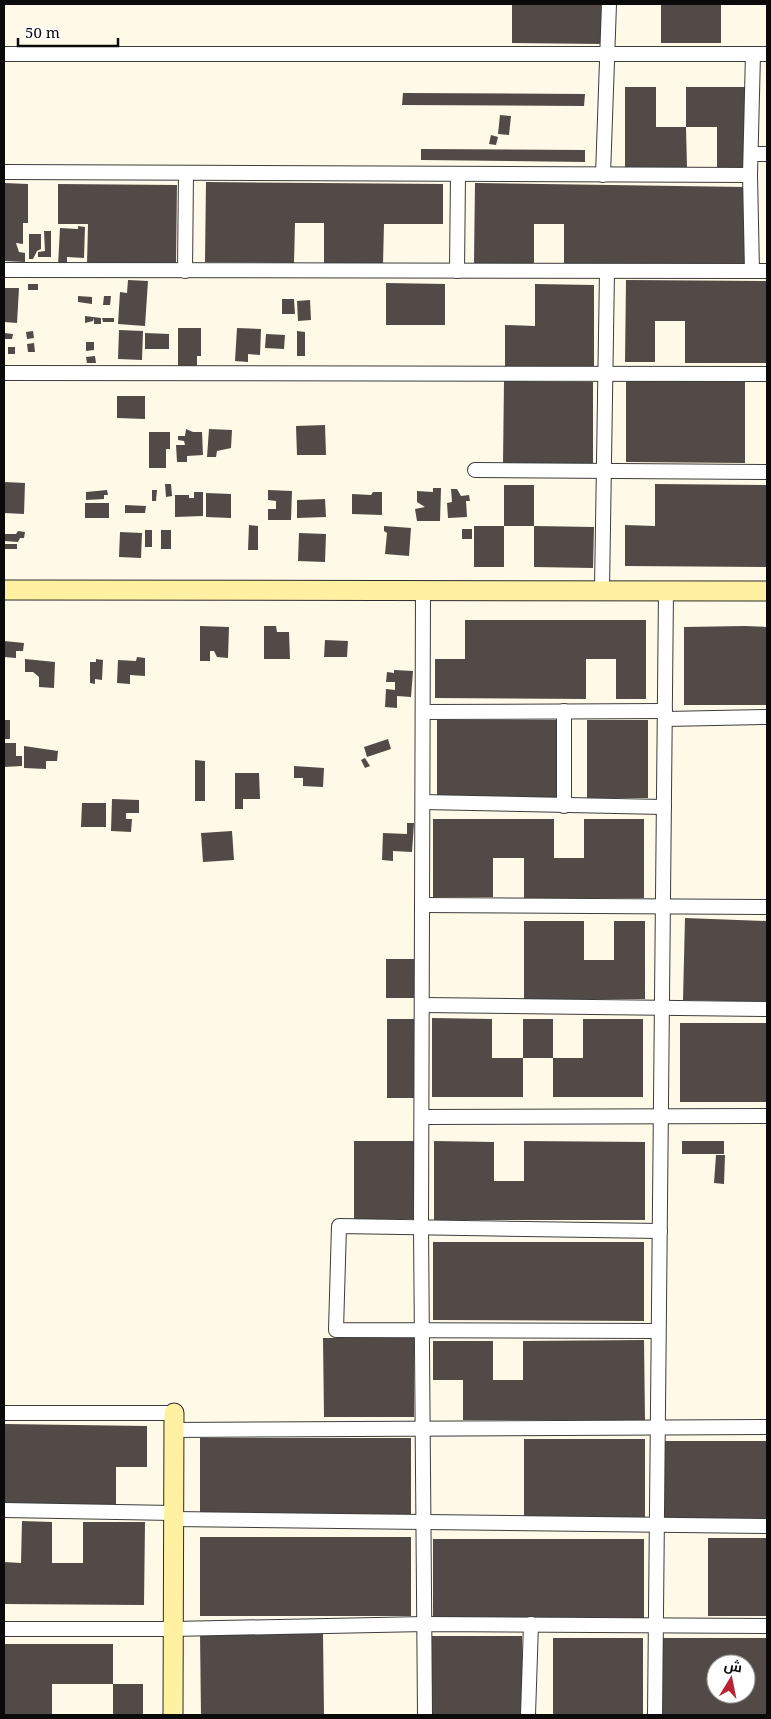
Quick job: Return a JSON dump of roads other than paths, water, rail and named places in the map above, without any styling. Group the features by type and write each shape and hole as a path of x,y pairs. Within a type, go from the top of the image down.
{"street":[{"path":"602,175 609,4"},
{"path":"4,54 760,54 750,175 752,271"},
{"path":"751,154 767,154"},
{"path":"4,172 750,175"},
{"path":"185,271 186,173"},
{"path":"457,271 458,174"},
{"path":"4,270 767,271"},
{"path":"602,590 602,471 607,374 607,271"},
{"path":"4,373 767,374"},
{"path":"475,470 767,472"},
{"path":"4,590 767,591"},
{"path":"423,590 421,1227 425,1521 425,1715"},
{"path":"655,1715 666,590"},
{"path":"423,712 564,712 767,717"},
{"path":"564,712 564,806"},
{"path":"423,802 664,807"},
{"path":"422,905 767,907"},
{"path":"422,1006 767,1009"},
{"path":"422,1116 767,1116"},
{"path":"658,1332 336,1330 339,1226 660,1231"},
{"path":"4,1413 174,1422 424,1428 767,1426"},
{"path":"173,1715 174,1422"},
{"path":"4,1510 173,1516 767,1526"},
{"path":"4,1629 172,1629 424,1624 767,1626"},
{"path":"528,1715 531,1624"}]}
